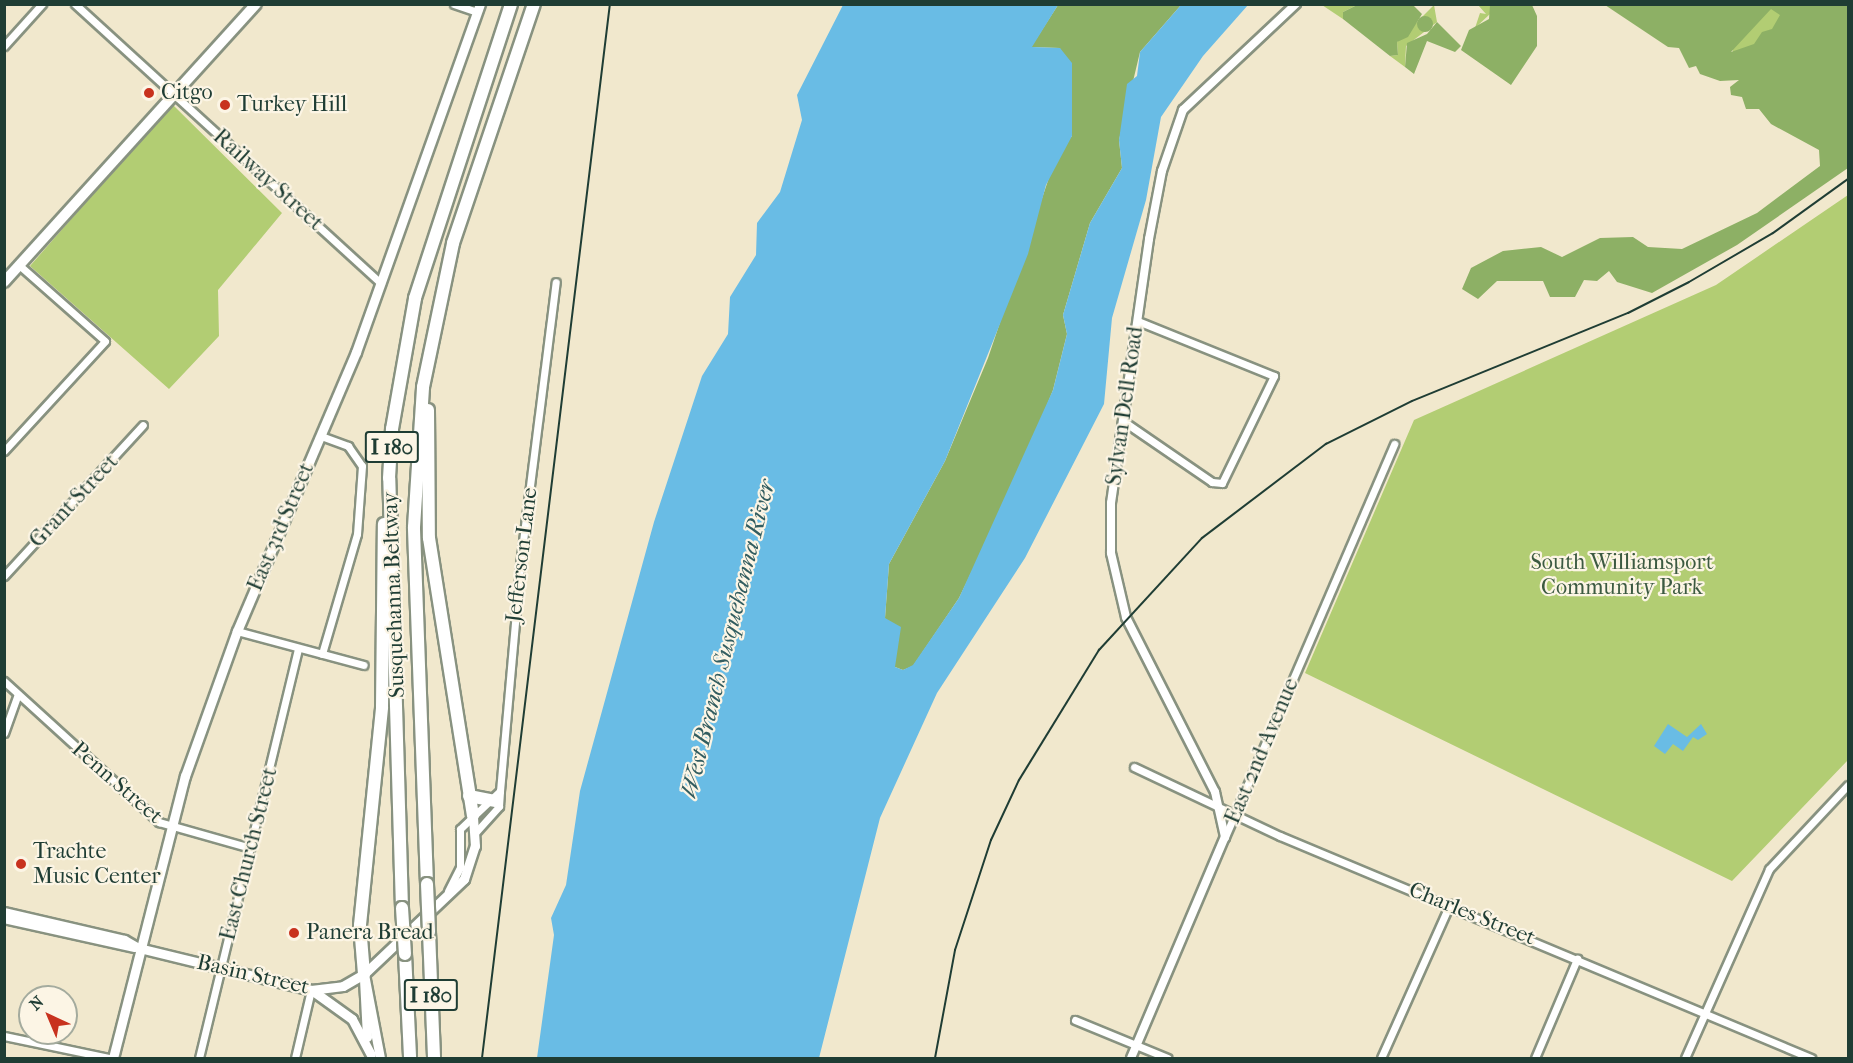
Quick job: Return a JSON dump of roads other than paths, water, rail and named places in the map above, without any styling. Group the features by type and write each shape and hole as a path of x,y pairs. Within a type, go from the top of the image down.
{"highway":[{"name":"Susquehanna Beltway","path":"409,1059 402,908 389,478 398,387 415,298 511,4"},
{"name":"Susquehanna Beltway","path":"434,1059 414,487 423,387 443,280 534,4"},
{"path":"443,280 427,418 426,500 473,816"},
{"path":"364,974 360,924 382,707 389,478"},
{"path":"469,796 498,796"}],"main road":[{"path":"4,282 256,4"},
{"name":"East 3rd Street","path":"111,1059 168,827 237,631 321,436 381,283 478,8"},
{"path":"374,1057 361,1007 364,974 467,874 475,833 473,816"},
{"name":"Basin Street","path":"139,948 311,990 343,986 364,974"},
{"path":"311,990 352,1019 374,1057"}],"street":[{"path":"4,46 42,4"},
{"name":"Railway Street","path":"75,4 381,283"},
{"path":"454,4 478,8"},
{"name":"Sylvan Dell Road","path":"1225,837 1220,806 1129,624 1113,572 1109,531 1155,206 1178,119 1207,82 1296,4"},
{"path":"4,451 105,340 20,265"},
{"name":"Jefferson Lane","path":"475,833 499,806 498,796 520,565 556,282"},
{"path":"1123,421 1212,482 1222,483 1274,376 1138,321"},
{"name":"Grant Street","path":"4,576 143,425"},
{"path":"321,436 348,446 361,463 357,534 322,654"},
{"name":"East 2nd Avenue","path":"1131,1059 1394,444"},
{"path":"237,631 364,665"},
{"name":"East Church Street","path":"199,1059 298,649"},
{"name":"Penn Street","path":"4,681 168,827 250,848"},
{"path":"4,733 18,694"},
{"name":"Charles Street","path":"1134,767 1220,806 1234,815 1450,904 1811,1059"},
{"path":"1685,1059 1769,869 1848,785"},
{"path":"441,901 460,867 460,829 498,796"},
{"path":"1381,1059 1450,904"},
{"name":"Basin Street","path":"4,912 125,940 139,948"},
{"name":"Basin Street","path":"4,919 139,948"},
{"path":"1535,1059 1577,959"},
{"path":"295,1059 311,990"},
{"path":"1075,1020 1167,1059"},
{"path":"4,1036 111,1059"}],"water":[{"name":"West Branch Susquehanna River","path":"843,5 1058,5 1032,47 1060,48 1072,63 1072,136 1046,185 1028,254 945,461 889,564 885,618 901,627 895,667 903,670 913,665 959,598 1053,390 1067,334 1063,315 1090,223 1122,168 1119,140 1127,84 1137,76 1140,52 1181,5 1248,5 1203,56 1161,117 1146,200 1112,318 1104,404 1025,558 937,693 880,818 819,1058 537,1058 554,935 551,918 566,885 580,791 654,522 702,376 728,334 730,297 756,255 757,223 780,192 802,120 797,95"},
{"path":"1668,724 1687,737 1701,724 1707,734 1698,740 1693,737 1683,751 1673,744 1665,754 1654,746"}],"railway":[{"path":"482,1058 610,4"},
{"path":"935,1058 955,950 991,840 1019,780 1099,650 1202,538 1326,444 1412,401 1628,313 1689,282 1773,233 1848,179"}],"place":[{"name":"Citgo","path":"149,93"},
{"name":"Turkey Hill","path":"225,105"},
{"name":"Trachte Music Center","path":"21,864"},
{"name":"Panera Bread","path":"294,933"}],"park label":[{"name":"South Williamsport Community Park","path":"1622,574"}]}
